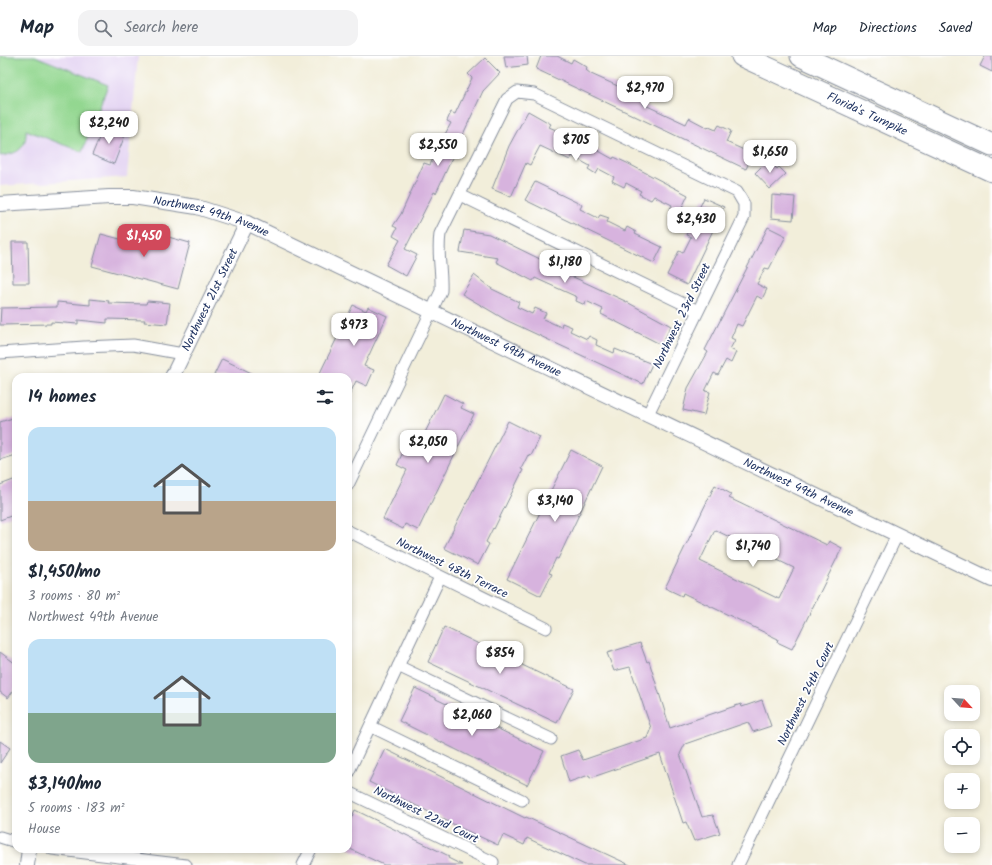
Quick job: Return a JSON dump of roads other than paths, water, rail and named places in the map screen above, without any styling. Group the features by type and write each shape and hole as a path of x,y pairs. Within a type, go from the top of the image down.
{"highway":[{"name":"Florida's Turnpike","path":"742,56 992,171"},
{"name":"Florida's Turnpike","path":"801,56 992,145"}],"street":[{"name":"Northwest 23rd Street","path":"460,195 507,99 517,92 534,94 737,192 744,204 744,217 648,416"},
{"path":"352,477 441,291 442,274 438,251 440,234 460,195 698,312"},
{"name":"Northwest 49th Avenue","path":"0,204 102,198 133,198 197,207 247,223 992,580"},
{"name":"Northwest 21st Street","path":"174,373 247,223"},
{"path":"0,352 84,346 133,345 183,354"},
{"name":"Northwest 48th Terrace","path":"352,533 546,628"},
{"name":"Northwest 24th Court","path":"738,865 897,535"},
{"path":"352,764 440,577"},
{"path":"398,666 551,738"},
{"path":"370,726 522,800"},
{"name":"Northwest 22nd Court","path":"352,794 493,862"},
{"path":"0,837 12,841"},
{"path":"26,865 28,853"},
{"path":"86,853 186,865"},
{"path":"303,865 309,853"}]}
